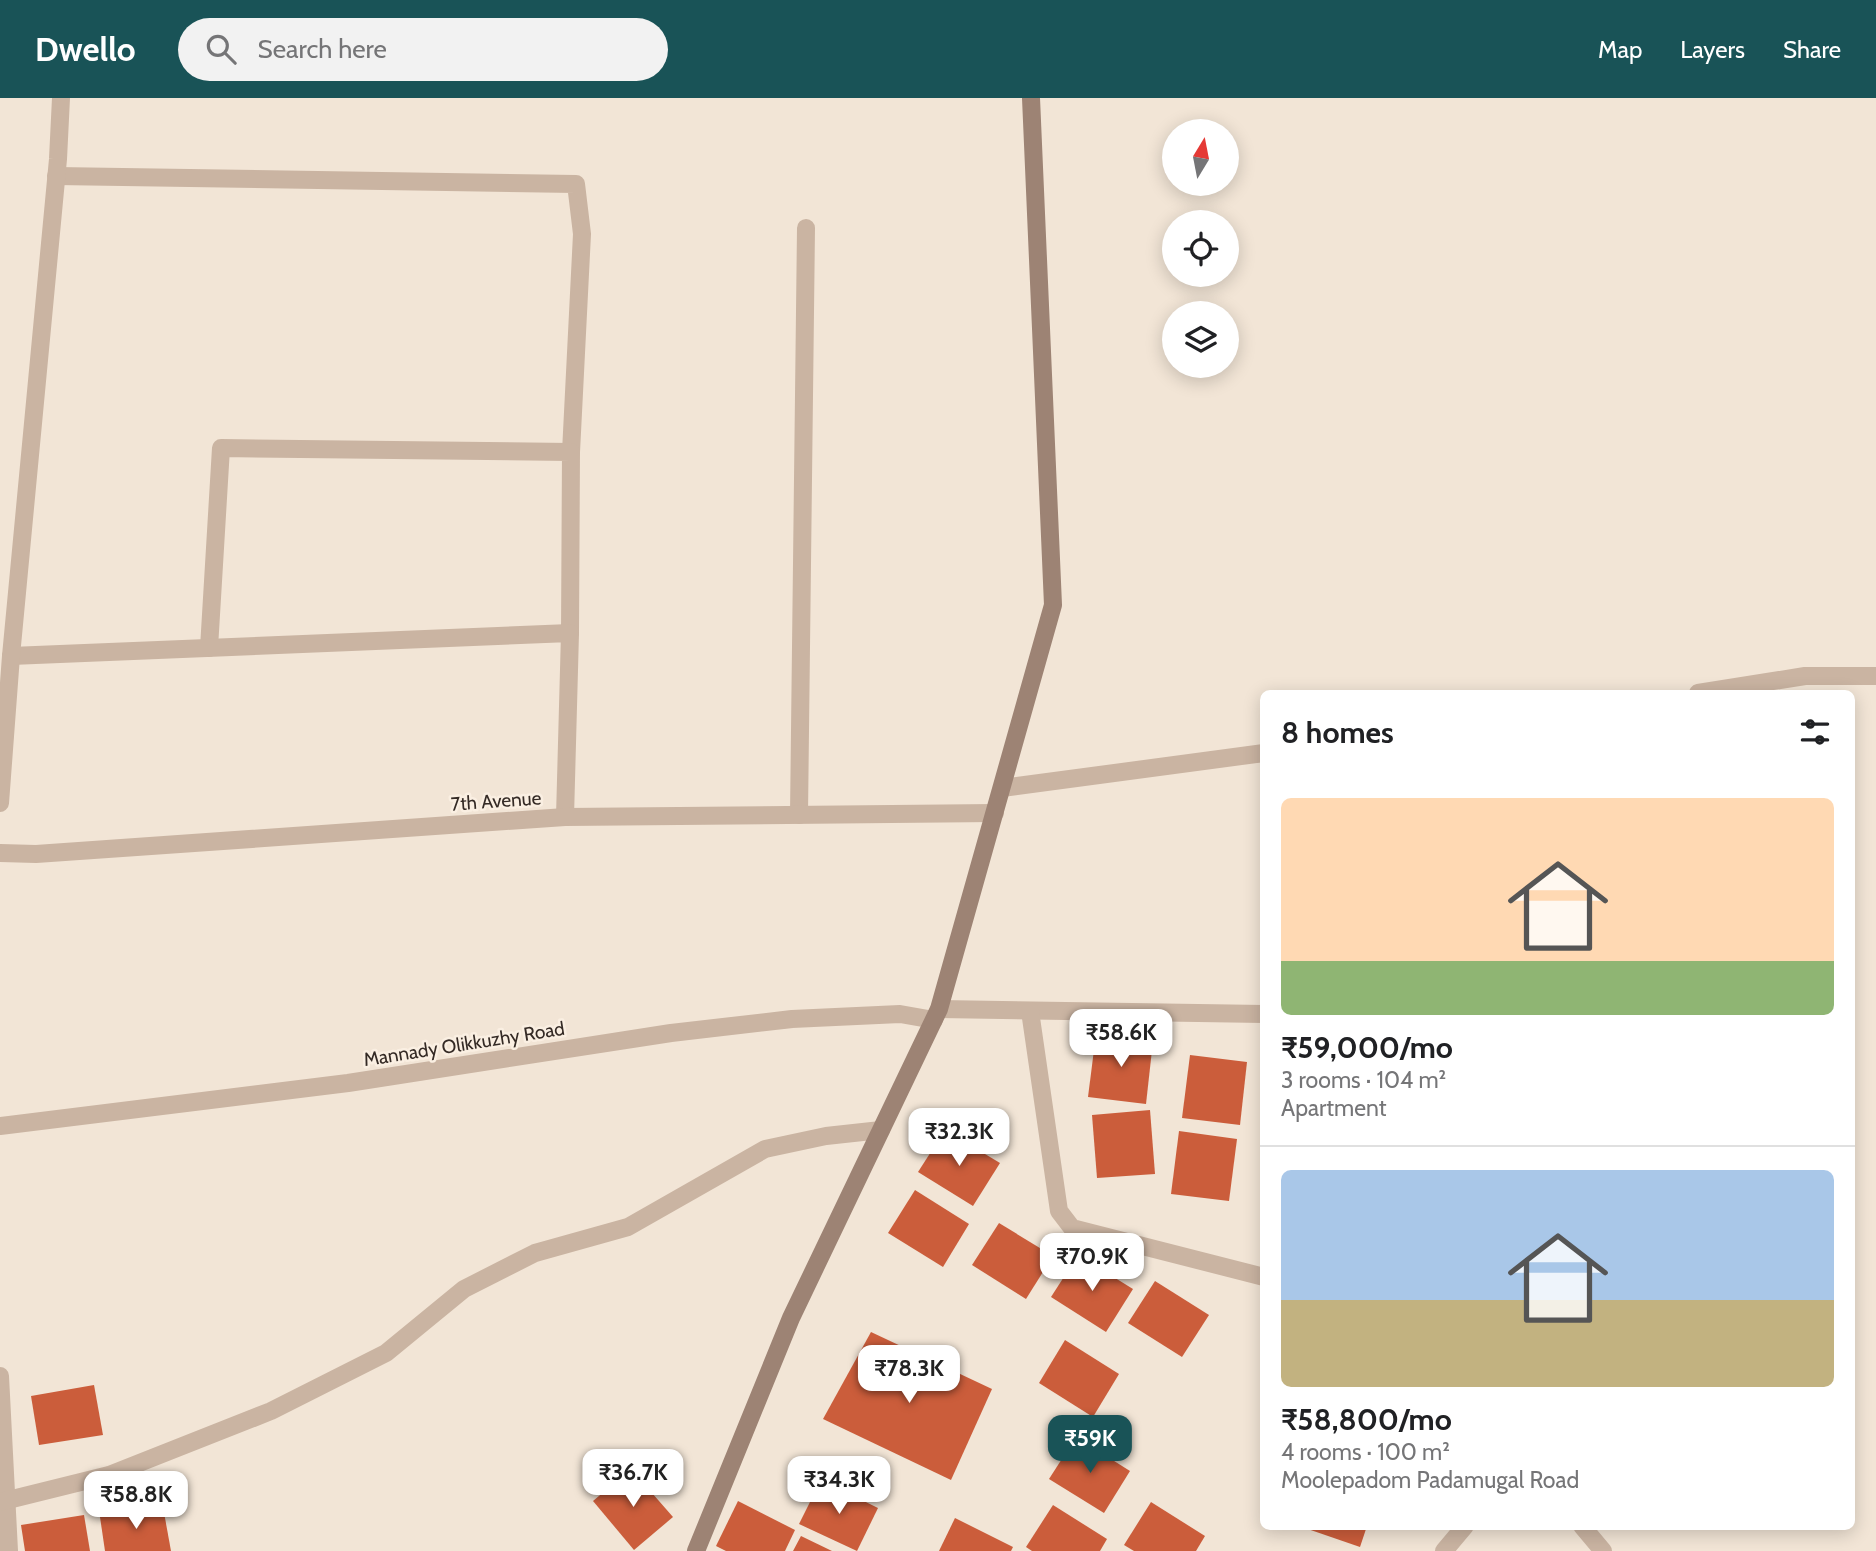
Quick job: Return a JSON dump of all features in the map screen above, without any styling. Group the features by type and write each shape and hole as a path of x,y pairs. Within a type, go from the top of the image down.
{"main road":[{"path":"696,1551 791,1318 937,1015 1053,605 1031,98"}],"street":[{"path":"0,803 10,656 56,176 61,98"},
{"path":"56,176 576,184 582,234 571,452 565,817"},
{"path":"799,815 806,228"},
{"path":"208,648 221,447 571,452"},
{"path":"10,656 570,633"},
{"path":"1717,690 1805,676 1876,676"},
{"path":"1002,788 1260,754"},
{"name":"7th Avenue","path":"0,853 36,854 565,817 995,813"},
{"path":"1030,1011 1059,1211 1072,1228 1260,1276"},
{"name":"Mannady Olikkuzhy Road","path":"0,1126 348,1083 671,1033 792,1019 1030,1011 1260,1014"},
{"path":"4,1501 109,1475 271,1411 386,1353 464,1289 535,1253 628,1227 765,1149 826,1136 881,1130"},
{"path":"0,1376 4,1501 9,1551"},
{"path":"1444,1551 1462,1530"},
{"path":"1586,1530 1603,1551"}],"building":[{"path":"1096,1034 1153,1041 1146,1104 1088,1097"},
{"path":"1190,1055 1247,1062 1240,1125 1182,1118"},
{"path":"1150,1110 1155,1174 1097,1178 1092,1115"},
{"path":"945,1130 1000,1163 973,1206 918,1172"},
{"path":"1179,1131 1237,1139 1229,1201 1171,1194"},
{"path":"915,1190 969,1224 943,1267 888,1233"},
{"path":"999,1223 1053,1256 1026,1299 972,1265"},
{"path":"1078,1255 1133,1289 1106,1332 1051,1297"},
{"path":"1155,1281 1209,1315 1182,1357 1128,1323"},
{"path":"871,1332 992,1389 951,1480 823,1419"},
{"path":"1065,1340 1119,1374 1093,1417 1039,1383"},
{"path":"94,1385 103,1435 39,1445 31,1396"},
{"path":"1076,1437 1130,1471 1104,1513 1049,1479"},
{"path":"631,1469 673,1517 634,1550 593,1501"},
{"path":"821,1480 878,1508 857,1551 799,1524"},
{"path":"738,1501 795,1530 785,1551 726,1551 716,1546"},
{"path":"1151,1502 1205,1536 1196,1551 1134,1551 1124,1545"},
{"path":"1053,1505 1107,1539 1100,1551 1032,1551 1026,1547"},
{"path":"163,1507 171,1551 105,1551 100,1517"},
{"path":"84,1515 90,1551 25,1551 21,1525"},
{"path":"955,1518 1013,1547 1011,1551 939,1551"},
{"path":"1311,1530 1366,1530 1360,1547"},
{"path":"801,1536 832,1551 793,1551"}]}
